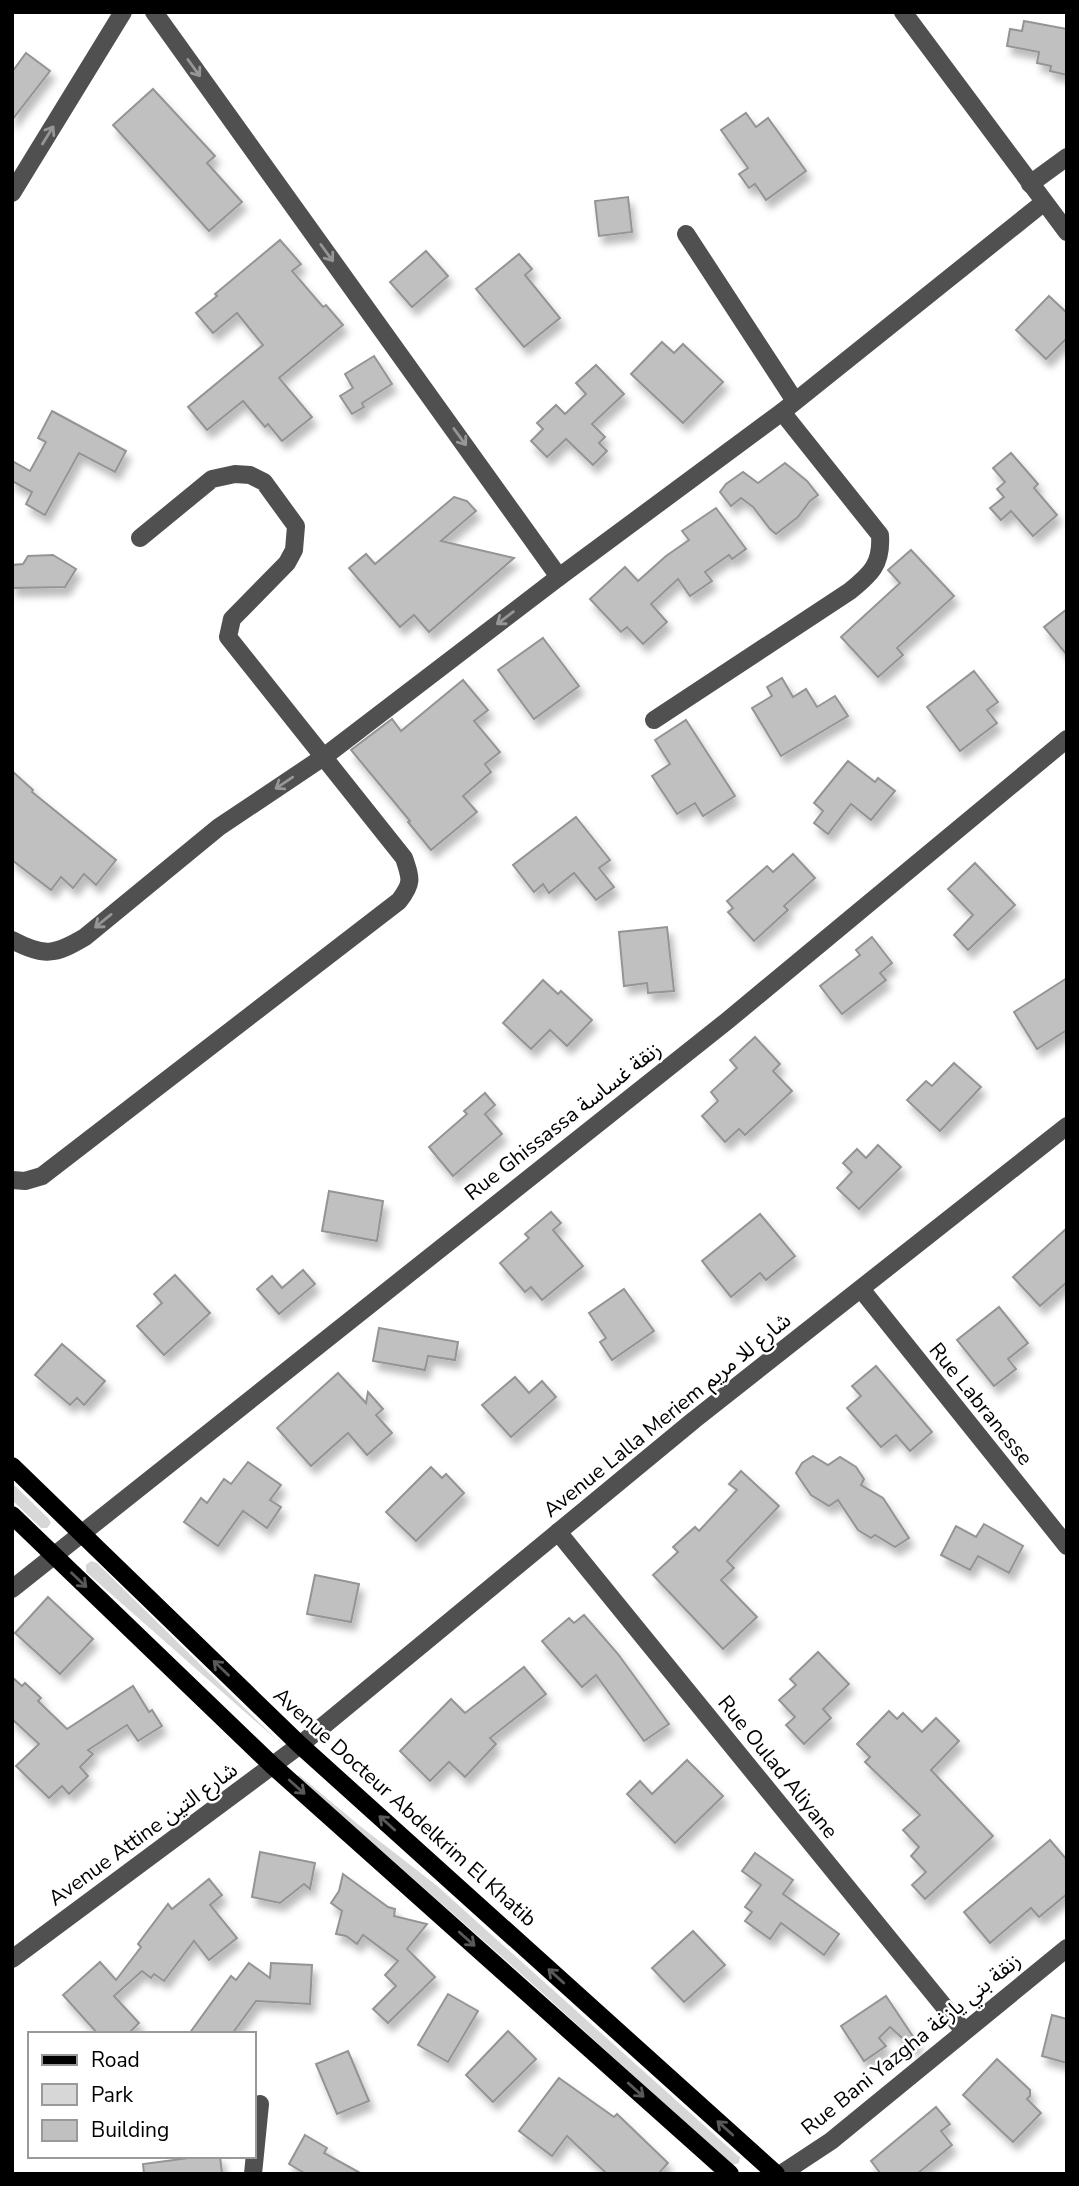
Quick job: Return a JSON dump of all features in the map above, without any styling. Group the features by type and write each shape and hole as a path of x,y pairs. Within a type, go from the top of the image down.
{"main road":[{"name":"Avenue Docteur Abdelkrim El Khatib","path":"12,1466 300,1745 776,2174"},
{"path":"12,1515 274,1766 730,2174"}],"street":[{"path":"12,193 123,12"},
{"path":"155,12 559,577"},
{"path":"903,12 1067,232"},
{"path":"1030,184 1067,158"},
{"path":"12,940 30,950 44,953 63,950 85,937 219,827 325,756 559,577 789,407 1043,203"},
{"path":"654,720 850,591 869,575 878,561 881,548 880,535 789,407 686,234"},
{"path":"12,1180 25,1181 42,1176 399,901 411,880 404,859 228,637 232,619 287,563 295,550 296,526 264,482 250,475 235,474 212,479 140,538"},
{"name":"Rue Ghissassa زنقة غساسة","path":"12,1589 727,1021 1067,738"},
{"name":"Avenue Lalla Meriem شارع للا مريم","path":"300,1745 694,1420 1067,1126"},
{"name":"Rue Labranesse","path":"861,1289 1067,1546"},
{"name":"Rue Oulad Aliyane","path":"558,1532 964,2031"},
{"name":"Avenue Attine شارع التين","path":"12,1959 300,1745"},
{"name":"Rue Bani Yazgha زنقة بني يازغة","path":"781,2174 831,2141 1067,1948"},
{"path":"256,2144 260,2104"}],"green space":[{"path":"12,1483 48,1518 51,1523 47,1528 41,1528 12,1500"},
{"path":"91,1561 97,1563 278,1741 86,1572 86,1565"},
{"path":"299,1775 436,1885 740,2157 739,2163 730,2163 298,1777"}],"building":[{"path":"1024,21 1067,29 1067,75 1050,71 1051,66 1037,63 1039,52 1007,46 1010,29 1022,31"},
{"path":"26,53 50,71 12,120 12,72"},
{"path":"153,89 215,156 207,163 242,202 209,231 113,125"},
{"path":"746,113 756,127 768,118 806,171 766,200 755,184 749,188 739,174 748,168 721,130"},
{"path":"628,197 632,232 599,236 595,201"},
{"path":"280,240 301,264 292,271 323,307 326,305 343,325 279,378 312,417 282,441 268,424 265,427 243,401 207,430 188,407 263,345 237,313 213,333 196,313"},
{"path":"426,251 448,276 412,307 390,282"},
{"path":"519,254 532,269 525,275 560,318 524,347 476,289"},
{"path":"1049,296 1067,313 1067,338 1046,359 1016,330"},
{"path":"662,342 674,353 683,344 723,382 683,423 631,374"},
{"path":"374,356 392,384 362,403 364,407 352,414 340,396 353,388 345,374"},
{"path":"596,365 624,394 592,424 605,437 599,443 607,451 593,465 566,439 547,457 531,441 543,429 537,423 556,405 565,414 586,394 576,383"},
{"path":"52,411 126,451 115,472 79,453 45,515 26,504 32,492 12,481 12,461 30,471 46,442 38,438"},
{"path":"1011,453 1038,484 1034,488 1057,515 1033,536 1011,511 1001,520 990,508 1004,497 997,489 1005,482 993,468"},
{"path":"785,463 807,481 818,495 798,517 776,534 753,507 741,498 731,506 720,492 743,472 758,483"},
{"path":"454,497 467,501 476,511 441,541 514,558 429,632 414,615 400,627 349,568 366,554 375,564"},
{"path":"716,508 746,549 732,559 729,555 705,572 712,581 690,596 678,579 651,604 667,622 643,644 627,627 621,632 590,599 625,567 638,581 689,540 682,531"},
{"path":"911,550 954,596 897,648 903,655 878,677 841,637 900,583 888,570"},
{"path":"53,555 76,569 65,587 12,588 12,565 23,564 28,556"},
{"path":"1067,609 1067,655 1044,627"},
{"path":"543,638 579,686 534,719 498,670"},
{"path":"974,671 998,702 987,710 997,723 960,751 927,707"},
{"path":"782,678 793,697 806,689 817,707 835,696 848,716 781,756 752,708 772,696 767,687"},
{"path":"463,680 488,710 474,721 500,752 485,764 491,772 463,796 477,812 431,850 351,750 392,719 401,731"},
{"path":"686,720 735,796 703,816 695,803 677,814 652,776 670,764 655,740"},
{"path":"848,761 875,782 878,778 895,791 871,820 851,804 828,834 814,823 823,811 814,803"},
{"path":"12,771 33,790 32,792 116,860 96,885 84,874 73,888 61,877 51,890 12,860"},
{"path":"576,817 610,860 599,868 614,887 596,900 574,873 549,893 543,884 534,892 513,865"},
{"path":"793,854 815,878 784,906 788,910 754,941 728,912 733,908 727,901 767,866 773,872"},
{"path":"975,863 1015,905 968,950 954,935 973,915 948,889"},
{"path":"667,927 674,991 648,993 647,983 624,986 619,932"},
{"path":"872,937 892,963 880,973 886,980 842,1014 820,986 860,955 856,950"},
{"path":"1067,978 1067,1030 1037,1049 1014,1012"},
{"path":"543,980 558,994 561,991 592,1020 567,1046 550,1030 531,1049 503,1023"},
{"path":"755,1037 780,1064 773,1071 792,1091 745,1135 739,1129 725,1142 702,1116 718,1101 711,1092 737,1068 730,1060"},
{"path":"954,1063 981,1087 940,1131 907,1100 926,1081 932,1086"},
{"path":"485,1093 495,1105 485,1114 502,1134 453,1176 429,1147 467,1114 464,1111"},
{"path":"878,1145 901,1167 859,1209 837,1188 852,1172 843,1163 857,1149 866,1158"},
{"path":"329,1191 383,1201 377,1241 322,1231"},
{"path":"551,1212 561,1223 553,1230 583,1266 542,1300 531,1287 525,1292 500,1263 529,1238 525,1234"},
{"path":"760,1214 795,1256 766,1280 760,1273 731,1297 702,1261"},
{"path":"1067,1228 1067,1282 1040,1306 1013,1277"},
{"path":"303,1270 315,1284 279,1314 257,1289 272,1276 282,1288"},
{"path":"175,1275 210,1313 164,1355 137,1326 162,1303 154,1294"},
{"path":"624,1289 654,1331 612,1360 600,1342 606,1338 589,1313"},
{"path":"999,1307 1028,1343 1008,1359 1016,1369 994,1386 957,1340"},
{"path":"379,1328 458,1342 455,1360 428,1356 425,1370 373,1361"},
{"path":"62,1344 105,1381 84,1405 77,1398 70,1405 35,1375"},
{"path":"876,1366 932,1432 910,1451 896,1435 881,1447 847,1408 861,1396 852,1386"},
{"path":"338,1373 366,1403 368,1392 383,1409 376,1415 392,1433 367,1455 348,1433 311,1466 277,1428"},
{"path":"515,1377 529,1393 542,1381 556,1397 511,1437 482,1405"},
{"path":"813,1456 828,1465 840,1457 856,1467 864,1479 861,1485 883,1498 909,1538 895,1547 875,1535 871,1538 858,1530 838,1500 829,1506 811,1495 796,1473 802,1463"},
{"path":"248,1462 281,1485 270,1500 281,1507 267,1528 243,1511 218,1546 184,1522 201,1498 207,1503 224,1479 231,1484"},
{"path":"431,1467 442,1478 446,1474 464,1493 416,1541 386,1512"},
{"path":"741,1471 779,1506 727,1561 734,1568 721,1580 757,1617 723,1649 653,1575 678,1552 673,1547 695,1527 699,1531 737,1490 729,1484"},
{"path":"984,1524 1023,1546 1009,1573 978,1556 970,1570 941,1555 956,1526 976,1537"},
{"path":"315,1575 359,1584 351,1622 307,1614"},
{"path":"48,1597 93,1639 60,1674 15,1633"},
{"path":"584,1615 618,1654 669,1724 644,1741 596,1675 582,1687 542,1641 569,1618 574,1623"},
{"path":"818,1652 849,1684 823,1709 831,1718 804,1744 786,1725 795,1717 779,1700 796,1685 790,1679"},
{"path":"524,1667 546,1694 490,1738 496,1744 465,1777 449,1762 430,1781 400,1751 451,1699 465,1713"},
{"path":"12,1677 22,1686 25,1683 41,1698 38,1701 67,1729 133,1686 149,1712 152,1710 162,1726 138,1741 127,1725 88,1750 93,1754 80,1767 88,1776 69,1794 62,1786 49,1798 16,1766 39,1744 12,1719"},
{"path":"889,1711 897,1719 903,1713 922,1732 936,1718 959,1741 931,1770 993,1836 925,1899 912,1885 926,1872 911,1856 919,1847 903,1830 920,1815 865,1762 870,1757 857,1744"},
{"path":"687,1760 723,1796 675,1843 627,1794 640,1781 652,1794"},
{"path":"1050,1840 1067,1860 1067,1894 1039,1917 1031,1908 990,1943 964,1912"},
{"path":"260,1852 315,1863 310,1889 304,1884 280,1903 252,1897"},
{"path":"755,1853 793,1880 783,1894 839,1934 824,1955 781,1923 770,1939 745,1921 752,1912 745,1907 761,1885 742,1871"},
{"path":"343,1874 388,1907 395,1909 394,1916 427,1924 407,1949 435,1977 388,2023 373,2009 396,1986 385,1975 398,1961 363,1935 357,1944 346,1936 336,1934 342,1911 331,1903 339,1891"},
{"path":"209,1879 222,1895 210,1905 237,1938 209,1960 194,1941 164,1981 154,1974 151,1978 142,1971 114,1996 139,2023 130,2032 96,2032 63,1995 100,1962 116,1980 141,1947 138,1944 168,1904 172,1909"},
{"path":"693,1931 725,1965 684,2002 652,1968"},
{"path":"249,1963 270,1978 271,1963 312,1965 310,2004 256,2001 233,2032 190,2032 231,1976 236,1980"},
{"path":"448,1994 478,2011 448,2062 418,2045"},
{"path":"886,1996 918,2044 913,2048 890,2027 879,2038 886,2046 864,2061 841,2026"},
{"path":"1052,2015 1067,2019 1067,2063 1042,2056"},
{"path":"508,2031 536,2059 493,2102 466,2075"},
{"path":"348,2051 369,2101 337,2114 316,2064"},
{"path":"997,2059 1030,2090 1027,2099 1041,2113 1013,2142 963,2095"},
{"path":"559,2078 614,2117 617,2114 668,2163 658,2174 607,2174 567,2136 552,2156 519,2131"},
{"path":"936,2107 950,2124 941,2131 952,2145 917,2174 881,2174 871,2161"},
{"path":"305,2135 327,2148 324,2153 362,2174 306,2174 289,2164"},
{"path":"189,2158 220,2158 222,2174 144,2174 143,2164"}]}
